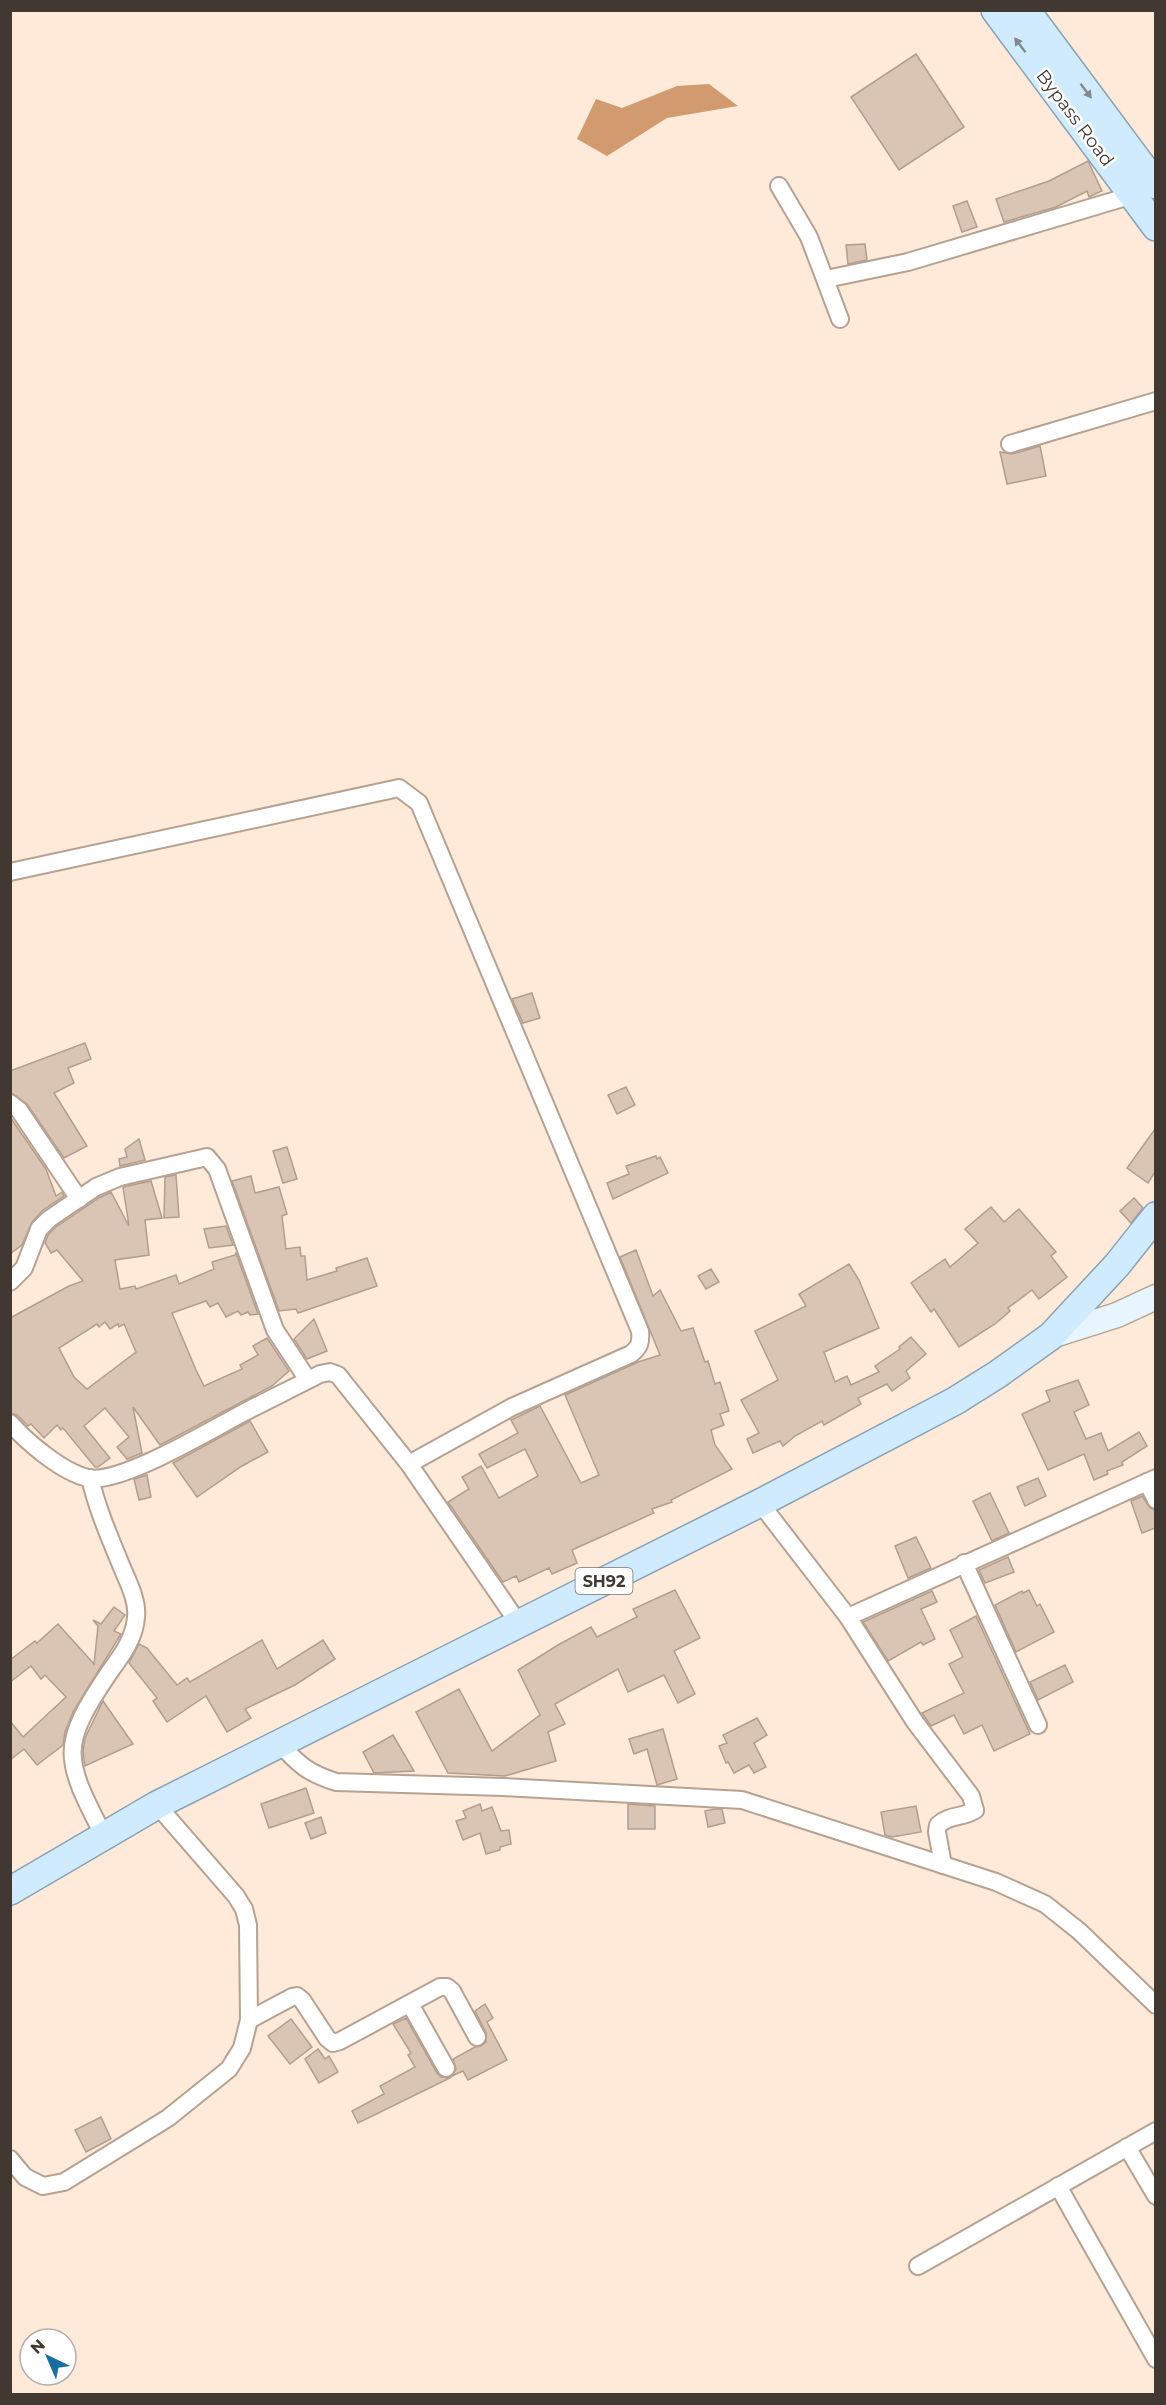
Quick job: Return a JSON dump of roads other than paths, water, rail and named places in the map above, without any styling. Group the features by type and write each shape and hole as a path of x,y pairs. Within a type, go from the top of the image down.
{"main road":[{"name":"Bypass Road","path":"995,10 1144,190"},
{"name":"Bypass Road","path":"1026,10 1144,190 1155,226"},
{"name":"SH92","path":"10,1891 157,1805 760,1503 955,1401 1051,1336 1117,1265 1155,1216"}],"street":[{"path":"779,186 799,216 809,237 840,319"},
{"path":"826,279 908,262 1144,190"},
{"path":"1010,444 1155,401"},
{"path":"10,873 399,788 419,803 640,1331 641,1341 638,1348 631,1354 512,1407 409,1464"},
{"path":"10,1103 19,1110 79,1199"},
{"path":"10,1282 24,1268 39,1229 49,1219 96,1187 120,1177 207,1157 212,1161 244,1241 274,1330 308,1380"},
{"path":"1051,1336 1117,1315 1155,1297"},
{"path":"10,1423 39,1451 69,1470 90,1478 113,1476 159,1458 308,1380 330,1372 338,1375 409,1464 519,1624"},
{"path":"90,1478 95,1499 132,1594 137,1616 133,1635 122,1656 89,1703 76,1730 71,1753 73,1772 82,1795 104,1836"},
{"path":"848,1617 1151,1480 1155,1500"},
{"path":"760,1503 848,1617 915,1722 971,1796 975,1810 970,1814 952,1816 938,1825 937,1832 943,1864"},
{"path":"964,1563 1038,1725"},
{"path":"280,1744 301,1767 314,1775 336,1782 514,1787 742,1800 996,1882 1045,1904 1079,1931 1155,2005"},
{"path":"10,2159 25,2177 43,2186 64,2182 168,2118 229,2069 242,2048 249,2020 248,1934 244,1910 236,1896 157,1805"},
{"path":"249,2020 297,1996 333,2043 440,1987 447,1987 452,1991 477,2037"},
{"path":"410,2004 446,2068"},
{"path":"918,2266 1155,2131"},
{"path":"1127,2147 1155,2196"},
{"path":"1058,2186 1155,2359"}]}
